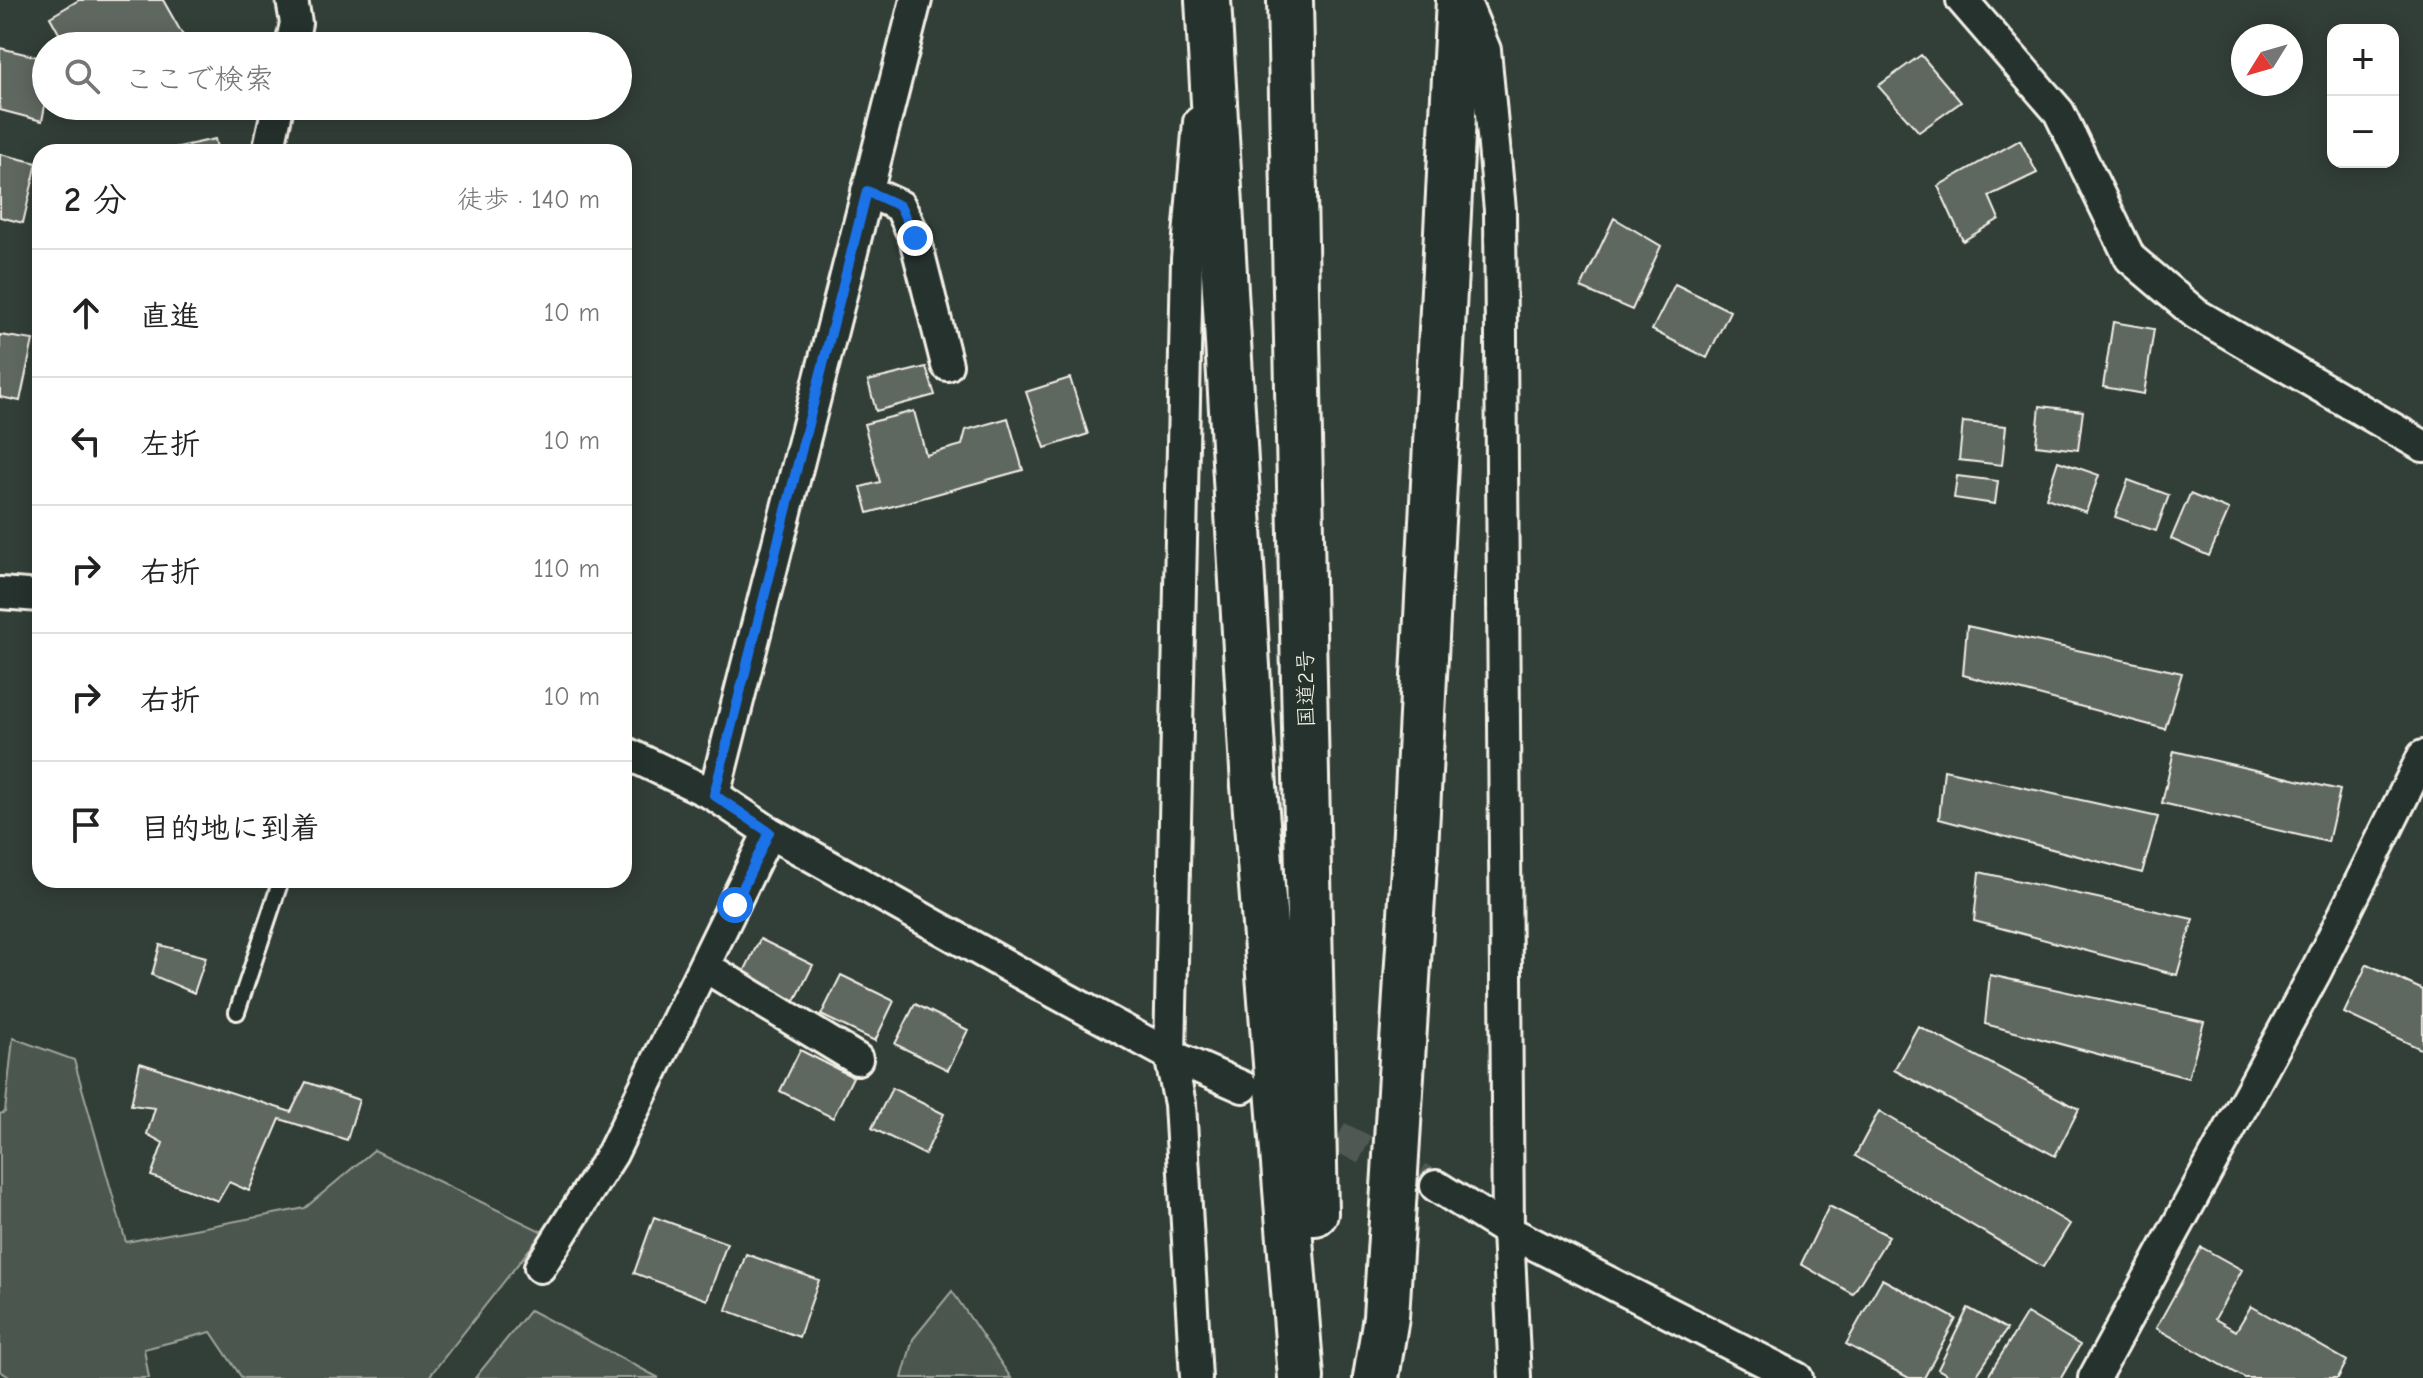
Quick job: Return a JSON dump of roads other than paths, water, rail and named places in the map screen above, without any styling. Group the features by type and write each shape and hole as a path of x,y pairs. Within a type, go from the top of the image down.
{"highway":[{"name":"国道2号","path":"1290,0 1319,1378"},
{"path":"1376,1378 1386,1317 1462,0"},
{"path":"1208,6 1252,754 1301,1378"}],"street":[{"path":"292,0 296,23 294,32"},
{"path":"714,795 916,0"},
{"path":"1462,0 1485,50 1500,210 1508,1231 1515,1378"},
{"path":"1962,0 2059,112 2130,258 2196,314 2423,446"},
{"path":"1196,1378 1180,1104 1170,1055 1187,259 1208,6"},
{"path":"270,144 275,120"},
{"path":"867,191 900,206 915,238 947,365"},
{"path":"0,593 32,595"},
{"path":"632,756 714,795 769,832 1170,1055 1243,1087"},
{"path":"2094,1378 2315,973 2423,756"},
{"path":"540,1267 612,1154 769,832"},
{"path":"704,966 857,1059"},
{"path":"1436,1186 1508,1231 1797,1378"}],"lane":[{"path":"237,1012 278,888"}],"tunnel":[{"path":"1298,1116 1436,1186"}]}
